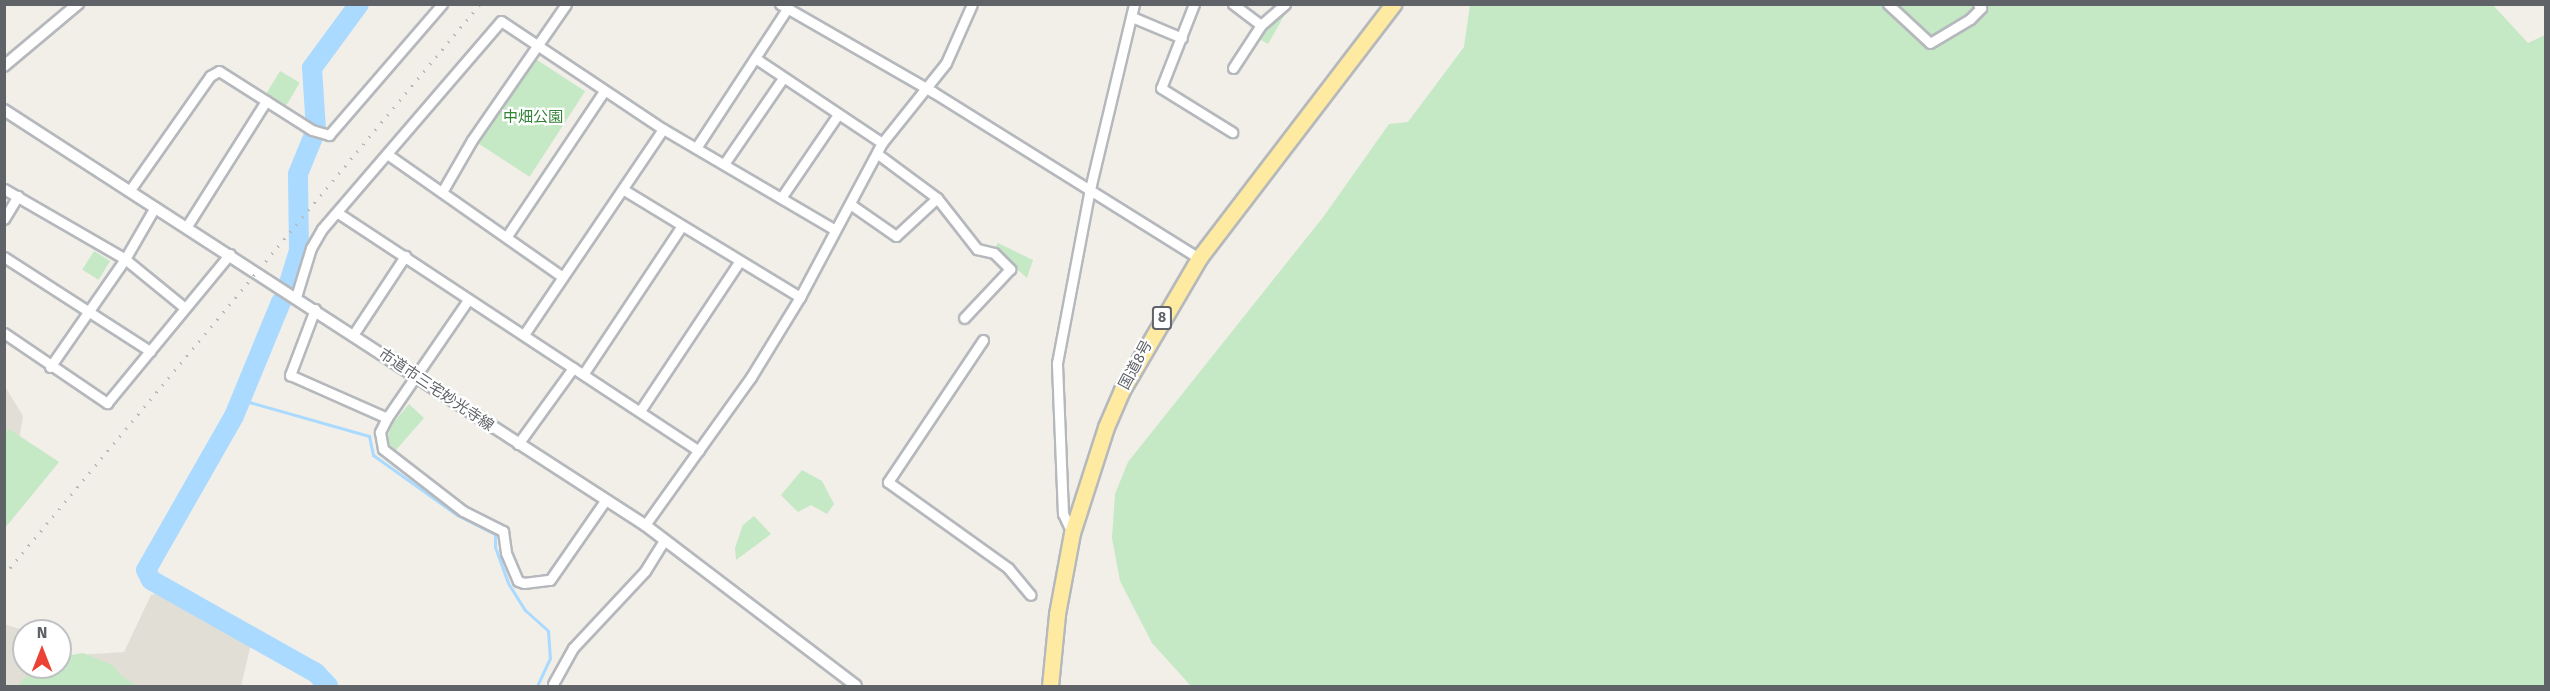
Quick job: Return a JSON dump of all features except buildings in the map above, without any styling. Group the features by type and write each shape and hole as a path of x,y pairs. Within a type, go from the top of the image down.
{"highway":[{"name":"国道8号","path":"1050,687 1056,614 1072,533 1106,427 1122,390 1199,258 1393,4"}],"street":[{"path":"4,66 78,4"},
{"path":"130,190 210,76 219,71 316,132 329,135 442,4"},
{"path":"442,192 472,140 540,45 566,4"},
{"path":"645,525 699,451 800,297 835,230 879,155 882,143 946,63 972,4"},
{"path":"1072,533 1063,514 1057,363 1090,189 1134,4"},
{"path":"1194,4 1161,88 1232,132"},
{"path":"1233,4 1261,26"},
{"path":"1233,68 1261,26 1285,4"},
{"path":"1888,4 1930,43 1970,20 1981,8 1978,4"},
{"path":"696,148 755,58 783,7 925,87 1199,258"},
{"path":"1132,18 1182,38"},
{"path":"296,297 311,248 387,154 501,21 663,129 835,230"},
{"path":"755,58 837,116 882,143"},
{"path":"724,164 783,78"},
{"path":"507,236 604,91"},
{"path":"187,226 266,101"},
{"name":"市道市三宅妙光寺線","path":"4,110 187,226 645,525 856,687"},
{"path":"781,198 837,116"},
{"path":"525,333 561,276 624,190 663,129"},
{"path":"387,154 561,276"},
{"path":"879,155 937,198 977,249 994,253 1010,268 964,318"},
{"path":"4,189 125,260 184,308"},
{"path":"624,190 681,227 800,297"},
{"path":"4,219 18,196"},
{"path":"850,204 896,236 937,198"},
{"path":"50,367 125,260 155,207"},
{"path":"338,213 468,300 525,333 573,368 584,373 699,451"},
{"path":"584,373 681,227"},
{"path":"4,333 50,367 106,403 230,254"},
{"path":"353,335 405,256"},
{"path":"4,257 150,351"},
{"path":"640,411 739,262"},
{"path":"468,300 387,418 380,432 383,449 463,511 503,531 506,554 518,581 550,580 605,501"},
{"path":"315,309 290,375 387,418"},
{"path":"983,340 888,482 1008,568 1030,595"},
{"path":"518,444 573,368"},
{"path":"553,684 573,648 645,571 664,541"}],"shaded area":[{"path":"4,385 23,416 5,528 4,528"},
{"path":"159,593 251,644 241,686 5,686 4,624 12,627 12,679 72,679 72,655 124,652 151,595"}],"green space":[{"path":"2492,4 2528,43 2545,35 2545,686 1191,686 1152,643 1120,581 1112,538 1115,494 1128,462 1324,216 1389,124 1408,122 1464,47 1470,5"},
{"path":"1289,7 1268,44 1256,37 1261,29"},
{"name":"中畑公園","path":"534,58 585,91 530,177 478,144"},
{"path":"280,71 300,83 286,105 267,93"},
{"path":"998,243 1033,260 1027,278 994,249"},
{"path":"94,251 110,261 98,280 82,270"},
{"path":"409,404 424,418 395,451 387,441 390,427"},
{"path":"9,429 59,462 5,528 4,434"},
{"path":"802,470 822,481 834,504 827,514 811,505 798,512 781,495"},
{"path":"754,516 771,534 736,560 735,548 743,525"},
{"path":"83,653 114,666 120,675 137,686 17,686 24,679 72,679 72,655"}],"waterway":[{"path":"290,280 299,250 298,174 316,130 312,68 359,4"},
{"path":"281,302 234,416 146,570 151,580 316,673 328,686"},
{"path":"242,400 369,436 373,455 457,515 495,534 495,547 508,583 525,610 548,631 550,658 537,686"}],"railway":[{"path":"4,575 480,4"}]}
